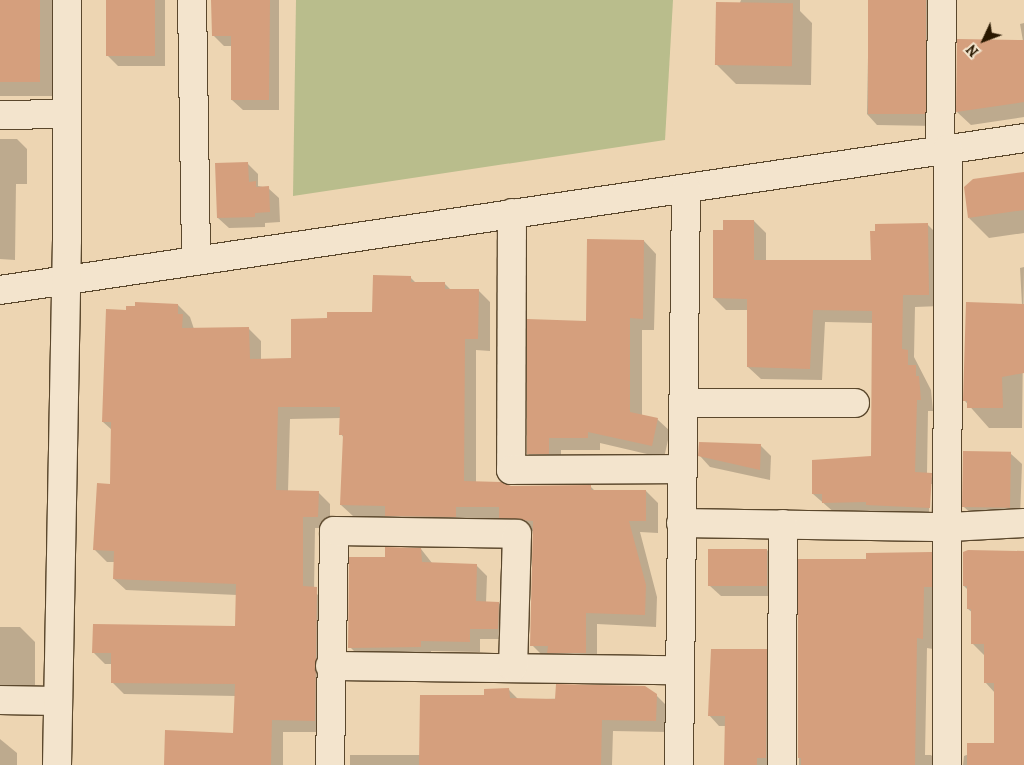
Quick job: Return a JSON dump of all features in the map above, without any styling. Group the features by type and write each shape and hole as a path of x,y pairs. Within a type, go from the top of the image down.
{"street":[{"path":"57,765 65,279 67,0"},
{"path":"192,0 196,260"},
{"path":"942,0 950,527 947,765"},
{"path":"0,114 67,114"},
{"path":"0,290 512,213 686,190 1024,138"},
{"path":"679,765 686,190"},
{"path":"512,213 511,470 682,469"},
{"path":"683,403 855,403"},
{"path":"681,524 950,527 1024,523"},
{"path":"782,765 784,524"},
{"path":"330,765 330,666 334,530 516,534 513,667"},
{"path":"330,666 679,670"},
{"path":"0,700 58,701"}],"green space":[{"path":"296,0 673,0 665,140 293,196"}],"building":[{"path":"0,0 40,0 40,82 0,82"},
{"path":"106,0 155,0 155,56 106,56"},
{"path":"211,0 270,0 269,100 231,100 231,36 212,36"},
{"path":"868,0 926,0 926,114 868,114"},
{"path":"716,2 793,3 792,66 715,65"},
{"path":"957,39 1024,40 1024,102 956,112"},
{"path":"248,162 249,182 256,181 256,187 269,186 270,212 255,213 255,217 217,218 215,163"},
{"path":"1024,172 1024,210 968,218 964,187 973,179"},
{"path":"723,220 754,220 754,260 871,260 870,231 875,231 875,224 928,223 929,295 903,295 902,349 908,350 908,365 916,365 916,376 919,376 921,400 917,400 915,472 932,473 930,508 866,505 866,502 822,503 822,494 812,494 812,460 871,456 872,311 813,310 810,369 747,367 747,299 713,298 713,230 723,230"},
{"path":"587,239 644,240 643,319 630,318 630,412 658,418 652,446 588,432 588,438 549,438 549,454 527,454 527,319 586,321"},
{"path":"373,275 411,276 411,282 445,282 445,289 479,289 478,339 465,339 464,481 501,482 511,486 591,485 591,490 646,490 646,521 629,521 646,585 645,615 586,613 586,653 547,653 548,646 530,646 533,521 499,518 499,507 456,507 456,517 385,516 385,506 340,505 343,435 339,435 340,407 278,407 276,490 319,491 318,517 303,517 303,586 317,587 315,721 272,720 271,765 164,765 165,730 233,733 235,684 111,683 111,653 92,653 93,624 235,626 236,584 113,579 114,551 93,550 97,483 110,484 111,422 102,422 106,309 126,310 126,306 135,306 135,302 178,304 178,314 183,314 182,328 249,327 250,359 291,358 291,319 327,318 327,312 372,312"},
{"path":"966,302 1024,304 1024,373 1002,377 1003,408 967,408 967,401 963,401"},
{"path":"699,442 761,444 760,470 698,456"},
{"path":"963,451 1011,452 1010,508 962,507"},
{"path":"385,547 421,548 422,562 477,564 476,601 499,602 498,629 470,629 470,642 421,641 421,647 348,648 349,557 385,557"},
{"path":"708,549 767,549 767,586 708,586"},
{"path":"968,550 1024,551 1024,765 967,765 967,743 994,743 994,683 984,683 984,644 971,644 971,609 967,609 967,586 963,586 963,552"},
{"path":"932,552 932,587 924,587 923,639 917,638 915,765 801,765 801,758 798,758 798,559 866,559 866,553"},
{"path":"711,649 767,649 766,758 757,758 757,765 724,765 725,716 708,716"},
{"path":"556,684 645,686 657,694 656,721 602,720 601,765 419,765 420,695 484,695 484,689 509,688 510,698 555,699"}]}
